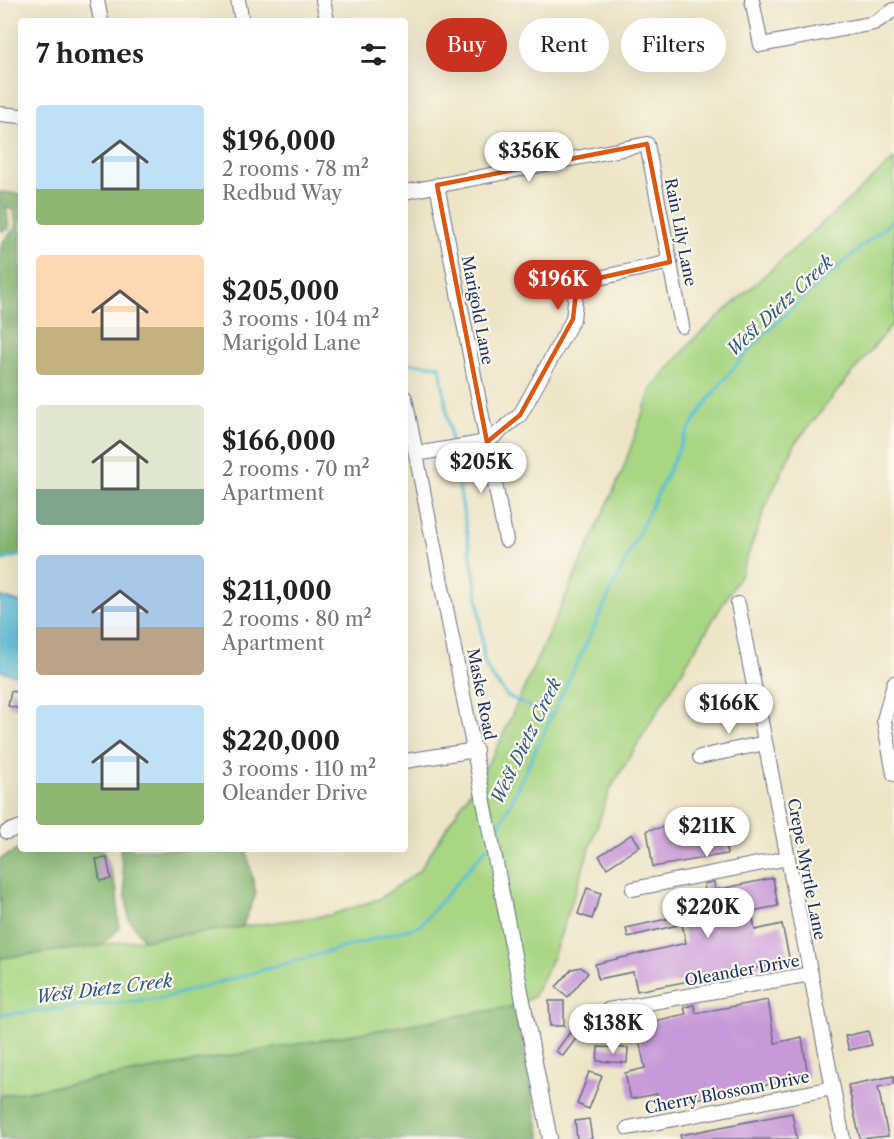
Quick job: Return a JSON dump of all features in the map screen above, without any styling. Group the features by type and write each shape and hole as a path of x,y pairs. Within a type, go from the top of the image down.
{"street":[{"path":"97,0 100,18"},
{"path":"238,0 241,18"},
{"path":"323,0 326,18"},
{"path":"752,0 761,45 874,23 894,10"},
{"path":"0,114 18,116"},
{"name":"Rain Lily Lane","path":"437,185 646,144 682,326"},
{"path":"408,191 437,185"},
{"name":"Marigold Lane","path":"437,185 506,540"},
{"path":"416,454 487,442 520,415 573,319 577,283 670,262"},
{"name":"Maske Road","path":"408,413 476,750 550,1139"},
{"name":"Crepe Myrtle Lane","path":"738,604 843,1139"},
{"path":"894,683 884,720 894,774"},
{"path":"700,757 765,743"},
{"path":"408,761 476,750"},
{"path":"7,832 18,828"},
{"path":"633,889 788,858"},
{"name":"Oleander Drive","path":"608,1010 811,974"},
{"name":"Cherry Blossom Drive","path":"628,1128 833,1088"}],"highlighted area":[{"path":"647,144 670,262 577,283 573,319 520,415 487,442 437,185"}],"green space":[{"path":"894,159 894,322 796,442 767,503 741,574 609,791 553,957 533,997 515,1006 0,1096 0,958 331,915 379,899 419,871 495,752 622,472 651,390 695,338"},
{"path":"0,192 18,194 18,556 0,561 0,254 2,243 17,226 13,210 6,207 9,229 0,231"},
{"path":"18,850 18,852 104,852 117,891 119,929 100,946 0,958 0,859"},
{"path":"120,852 247,852 256,894 242,927 144,940 129,919"},
{"path":"515,1006 541,1139 0,1139 0,1096"}],"water":[{"path":"0,596 18,602 18,673 15,675 0,671"}],"building":[{"path":"11,691 18,692 18,708 8,706"},
{"path":"721,818 727,854 653,867 647,830"},
{"path":"632,834 640,846 607,868 599,856"},
{"path":"107,858 111,879 100,881 96,859"},
{"path":"773,878 778,906 752,911 755,930 782,924 790,962 637,991 633,972 598,979 595,964 686,943 682,924 628,937 626,928 680,916 676,897 705,891 704,884 714,882 715,890"},
{"path":"587,888 601,893 592,919 578,914"},
{"path":"581,967 588,973 568,997 556,987 572,969"},
{"path":"768,1000 775,1043 802,1037 808,1077 659,1106 657,1094 631,1099 625,1073 645,1068 636,1025 686,1014 684,1007 694,1005 696,1013"},
{"path":"549,1001 564,1001 564,1026 550,1026"},
{"path":"573,1028 580,1033 563,1056 556,1051"},
{"path":"868,1031 872,1045 849,1050 845,1036"},
{"path":"598,1047 628,1048 627,1063 597,1061"},
{"path":"589,1072 602,1076 589,1109 577,1104"},
{"path":"894,1076 894,1084 878,1087 888,1136 860,1139 848,1085"},
{"path":"792,1113 797,1139 681,1139 680,1135"},
{"path":"589,1119 592,1139 577,1139 575,1121"}],"waterway":[{"name":"West Dietz Creek","path":"496,833 685,436 728,374 780,319 894,219"},
{"path":"408,363 440,366 452,445"},
{"path":"453,451 478,597 484,661 490,674 507,696 551,717"},
{"path":"0,561 18,556"},
{"name":"West Dietz Creek","path":"0,1015 163,998 420,926 488,846"}]}
